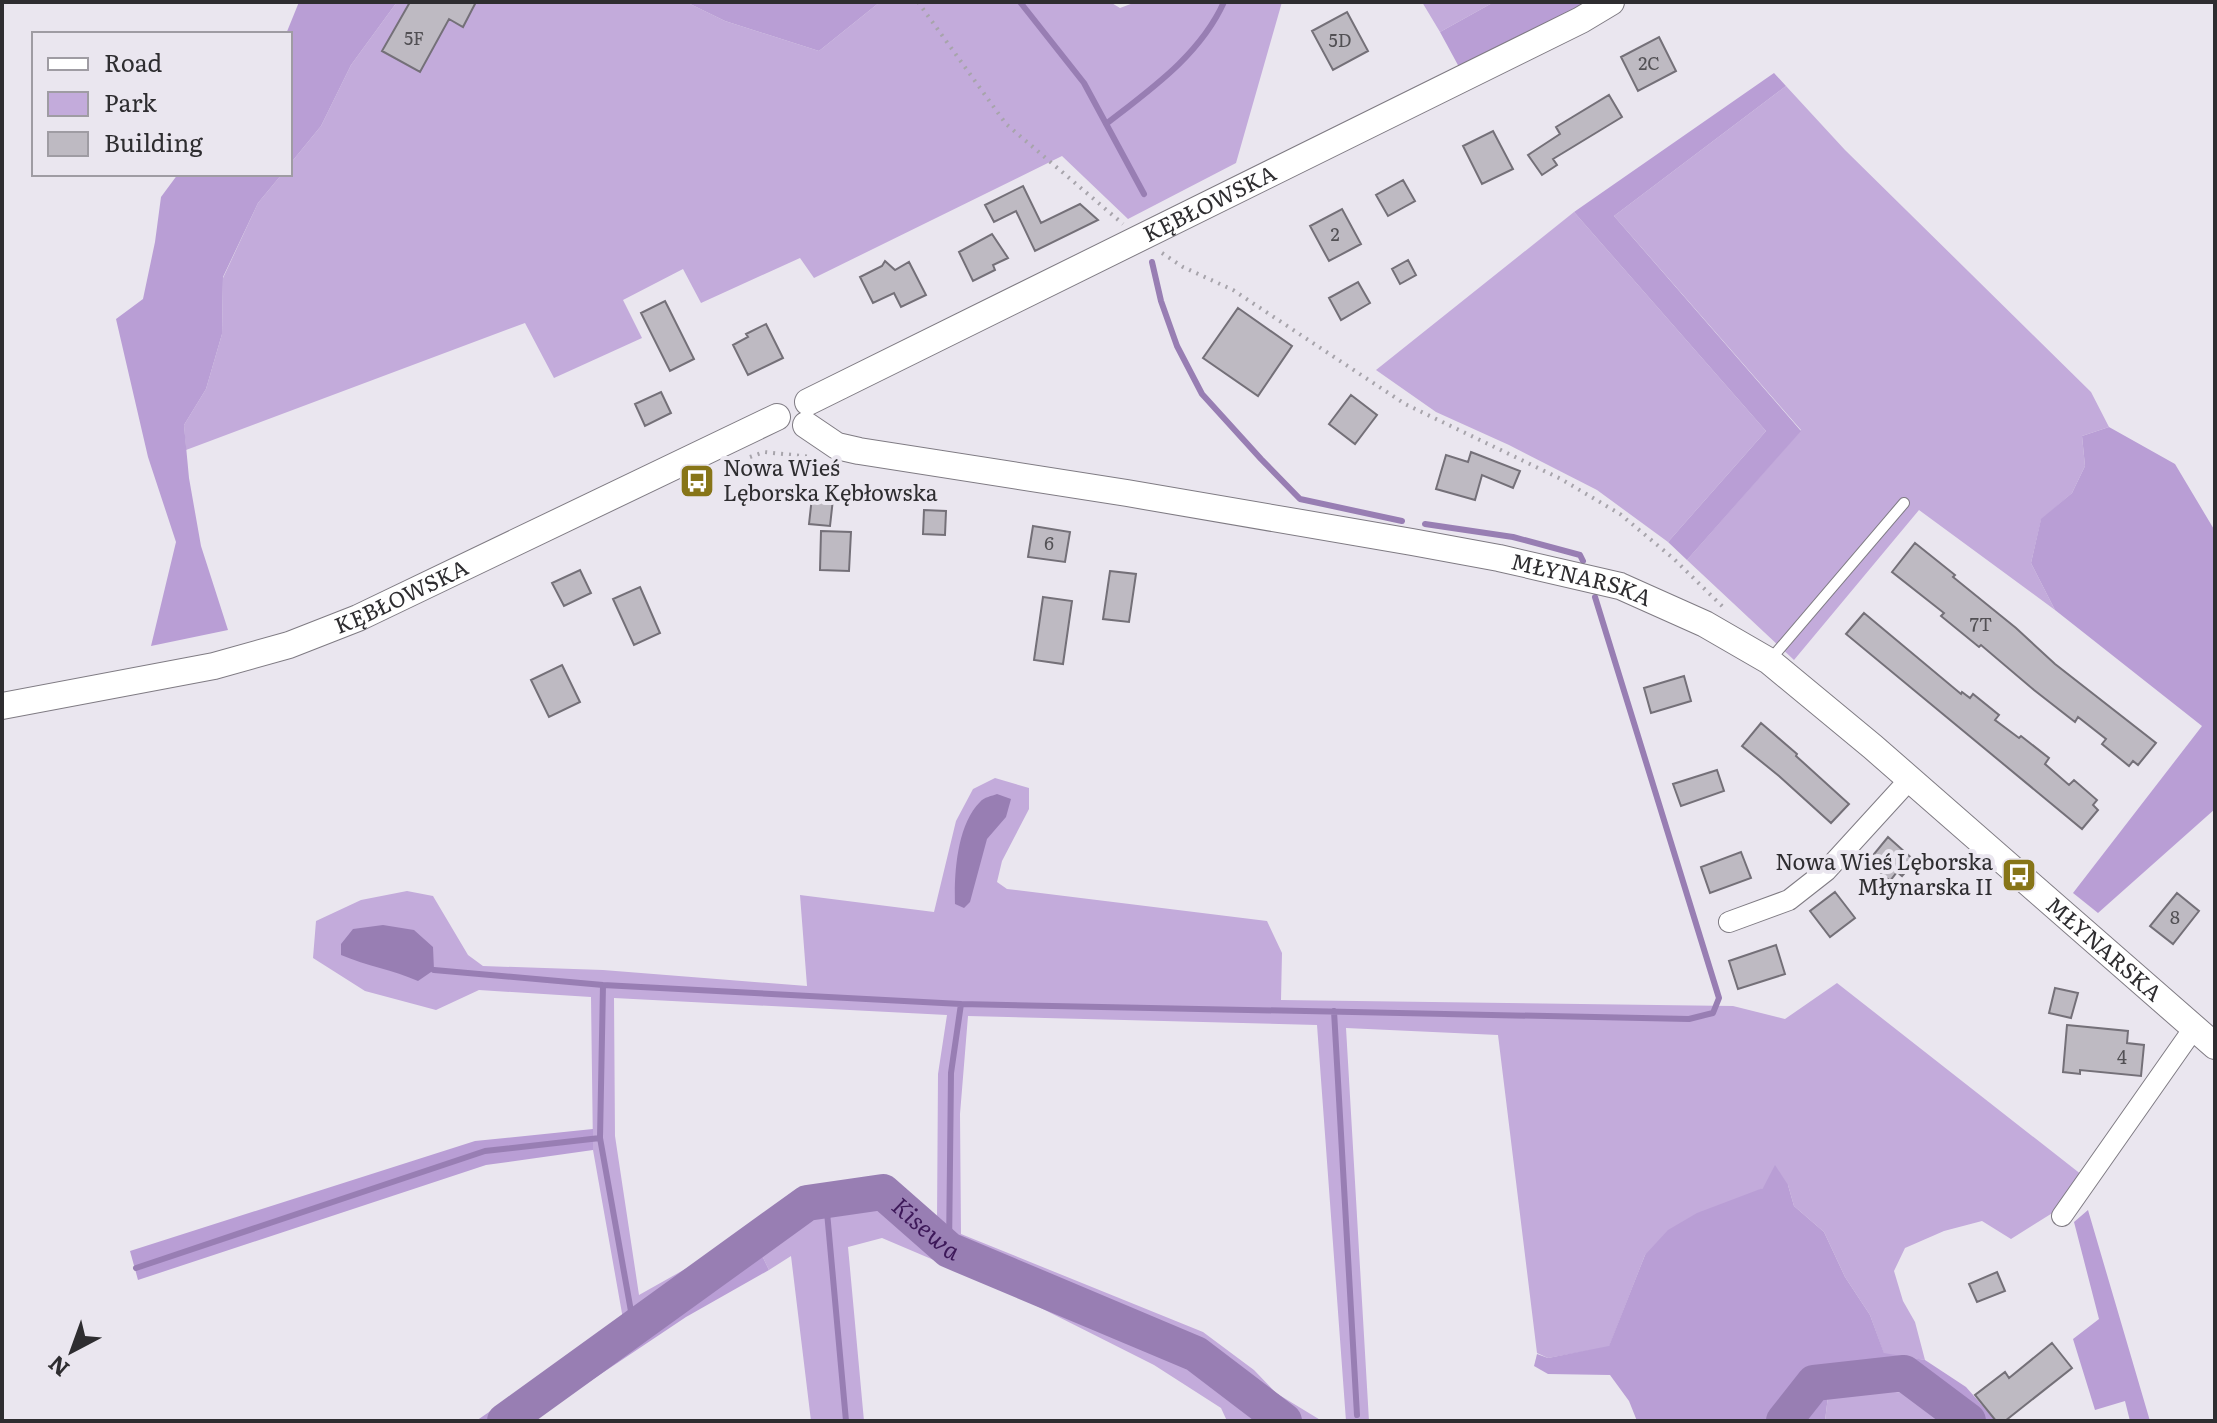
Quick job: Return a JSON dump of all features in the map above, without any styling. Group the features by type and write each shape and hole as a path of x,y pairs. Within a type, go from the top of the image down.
{"street":[{"name":"KĘBŁOWSKA","path":"2,706 214,666 289,645 358,618 777,417 778,403 789,395 796,395 807,413 1139,238 1581,20 1611,2"},
{"name":"MŁYNARSKA","path":"807,413 837,446 1202,506 1545,568 1620,586 1705,624 1769,661 1910,779 2215,1046"},
{"path":"1729,922 1789,900 1826,871 1910,779"},
{"path":"2062,1216 2194,1028"}],"lane":[{"path":"1769,661 1904,503"}],"path":[{"path":"918,2 1006,124 1139,238 1183,267 1233,290 1405,404 1561,479 1620,514 1674,559 1724,607 1743,644"}],"green space":[{"path":"397,2 686,2 725,21 819,51 880,2 1110,2 1120,8 1136,2 1282,2 1236,163 1128,219 1062,156 814,278 800,258 701,303 683,269 623,300 642,338 554,378 525,323 186,450 184,425 206,389 222,334 223,278 258,203 280,176 292,176 292,162 321,126 351,65"},
{"path":"1422,2 1494,2 1440,32"},
{"path":"1786,86 1845,150 2091,392 2109,427 2082,436 2085,466 2072,493 2041,520 2031,563 2055,610 1919,510 1794,660 1687,560 1801,430 1614,216"},
{"path":"1574,212 1766,431 1668,542 1597,490 1436,412 1376,370"},
{"path":"995,778 1029,788 1029,809 1002,861 997,882 1007,889 1267,921 1282,953 1281,1000 1733,1006 1785,1019 1837,983 2082,1175 2054,1212 2011,1239 1982,1221 1944,1231 1905,1248 1894,1271 1903,1301 1915,1322 1925,1360 1884,1354 1870,1315 1845,1277 1824,1232 1794,1206 1788,1185 1763,1188 1645,1255 1609,1347 1548,1358 1537,1353 1498,1035 1346,1028 1369,1421 1346,1421 1317,1025 968,1016 960,1114 961,1234 1203,1332 1254,1370 1276,1393 1322,1421 1227,1421 1221,1408 1154,1365 1009,1292 882,1238 848,1247 864,1421 811,1421 791,1256 769,1270 755,1241 623,1319 593,1150 591,997 479,990 436,1010 365,991 313,958 316,921 361,900 407,891 433,896 468,955 483,966 603,970 807,986 800,895 934,912 956,821 973,789","holes":["614,998 947,1015 938,1074 937,1221 892,1190 857,1180 796,1196 760,1227 639,1295 615,1136"]},
{"path":"1871,1387 1911,1395 1943,1421 1825,1421 1828,1396"}],"shaded area":[{"path":"299,2 397,2 351,65 321,126 292,162 292,32 287,32"},
{"path":"686,2 880,2 819,51 725,21"},
{"path":"1494,2 1591,2 1459,67 1440,32"},
{"path":"1774,73 1786,86 1614,216 1801,431 1687,560 1668,542 1766,431 1574,212"},
{"path":"177,176 280,176 258,203 223,277 222,334 206,389 184,425 189,478 201,546 228,630 151,646 176,542 148,457 116,319 143,299 161,197"},
{"path":"2109,427 2175,464 2215,531 2215,809 2098,913 2073,893 2202,726 2055,610 2031,563 2041,519 2072,493 2085,466 2082,436"},
{"path":"997,794 1011,799 1006,817 987,839 970,902 964,908 955,904 956,864 962,836 966,823 980,802"},
{"path":"383,925 414,930 433,947 434,970 418,981 341,955 341,944 353,929"},
{"path":"593,1129 593,1150 486,1165 138,1280 130,1251 475,1141"},
{"path":"1775,1165 1788,1185 1794,1206 1824,1232 1845,1277 1870,1315 1884,1353 1925,1360 1966,1387 1996,1421 1943,1421 1911,1395 1871,1387 1828,1396 1825,1421 1637,1421 1629,1401 1610,1375 1548,1374 1534,1366 1537,1354 1548,1358 1609,1346 1645,1255 1668,1230 1697,1213 1763,1188"},
{"path":"2088,1210 2150,1421 2130,1421 2125,1401 2095,1410 2073,1339 2099,1319 2074,1222"},
{"path":"755,1241 769,1270 686,1317 534,1421 476,1421 623,1319"}],"building":[{"path":"410,2 476,2 463,27 449,19 420,72 382,51"},
{"path":"1347,12 1368,51 1333,70 1312,31"},
{"path":"1659,37 1676,71 1638,91 1621,57"},
{"path":"1609,95 1622,117 1553,159 1557,165 1542,175 1528,155 1560,134 1556,127"},
{"path":"1493,131 1513,169 1482,184 1463,146"},
{"path":"1403,180 1415,201 1388,216 1376,195"},
{"path":"1023,186 1041,223 1080,204 1098,220 1035,251 1016,211 994,222 985,205"},
{"path":"1342,209 1361,244 1329,261 1310,226"},
{"path":"992,234 1008,258 993,265 995,270 973,281 959,252"},
{"path":"1408,260 1416,275 1400,284 1392,269"},
{"path":"885,261 895,270 909,262 926,295 901,307 894,293 873,303 860,277 882,266"},
{"path":"1358,282 1370,303 1341,320 1329,298"},
{"path":"665,301 694,359 670,371 641,313"},
{"path":"1238,308 1292,346 1258,396 1203,358"},
{"path":"766,324 783,358 748,375 733,345"},
{"path":"661,392 671,413 645,426 635,404"},
{"path":"1351,395 1377,415 1355,444 1329,424"},
{"path":"1471,452 1520,471 1513,488 1482,475 1475,500 1436,489 1446,455 1468,462"},
{"path":"812,497 833,499 830,526 809,524"},
{"path":"924,510 946,511 945,535 923,534"},
{"path":"1033,526 1070,532 1065,562 1028,557"},
{"path":"821,531 851,532 849,571 820,570"},
{"path":"1915,543 2055,664 2156,743 2138,765 2133,761 2129,766 2102,744 2106,739 2078,717 2075,722 1941,616 1944,613 1892,572"},
{"path":"580,570 591,593 564,606 552,583"},
{"path":"1110,571 1136,574 1129,622 1103,619"},
{"path":"640,587 660,633 634,645 613,599"},
{"path":"1043,597 1072,601 1063,664 1034,660"},
{"path":"1864,613 1961,694 1970,698 1973,694 1999,715 1995,720 2049,758 2045,764 2069,785 2074,780 2097,800 2093,805 2098,810 2082,829 1846,634"},
{"path":"562,665 580,702 549,717 531,680"},
{"path":"1684,676 1691,701 1651,713 1644,688"},
{"path":"1761,723 1849,804 1831,823 1742,746"},
{"path":"1717,770 1724,791 1681,806 1673,784"},
{"path":"1888,837 1915,861 1902,876 1897,872 1890,881 1874,867 1880,859 1874,854"},
{"path":"1741,852 1751,878 1710,893 1701,867"},
{"path":"1835,892 1855,918 1830,937 1810,911"},
{"path":"2177,893 2199,911 2173,944 2150,926"},
{"path":"1776,945 1785,974 1738,989 1729,961"},
{"path":"2055,988 2078,993 2071,1018 2049,1013"},
{"path":"2067,1025 2128,1031 2127,1043 2144,1045 2141,1076 2080,1070 2080,1074 2063,1072"},
{"path":"1997,1272 2005,1291 1977,1302 1969,1284"},
{"path":"2052,1343 2072,1368 2005,1421 1996,1421 1975,1395 2005,1372 2009,1378"}],"waterway":[{"path":"1020,2 1084,83 1144,194"},
{"path":"1106,124 1188,55 1214,21 1224,2"},
{"path":"1152,262 1161,301 1177,346 1202,394 1261,459 1300,499 1402,521"},
{"path":"1425,524 1513,537 1580,555 1583,561"},
{"path":"434,970 603,985 961,1004 1689,1019 1713,1013 1719,998 1595,597"},
{"path":"603,985 600,1138 634,1328"},
{"path":"949,1250 951,1073 961,1004"},
{"path":"1334,1011 1357,1415"},
{"path":"136,1268 485,1151 600,1138"},
{"name":"Kisewa","path":"505,1421 807,1203 883,1192 949,1250 1196,1354 1284,1421"},
{"path":"826,1201 846,1421"},
{"name":"Kisewa","path":"1784,1421 1814,1383 1904,1373 1968,1421"}],"place":[{"name":"Nowa Wieś Lęborska Kębłowska","path":"697,481"},
{"name":"Nowa Wieś Lęborska Młynarska II","path":"2019,875"}]}
